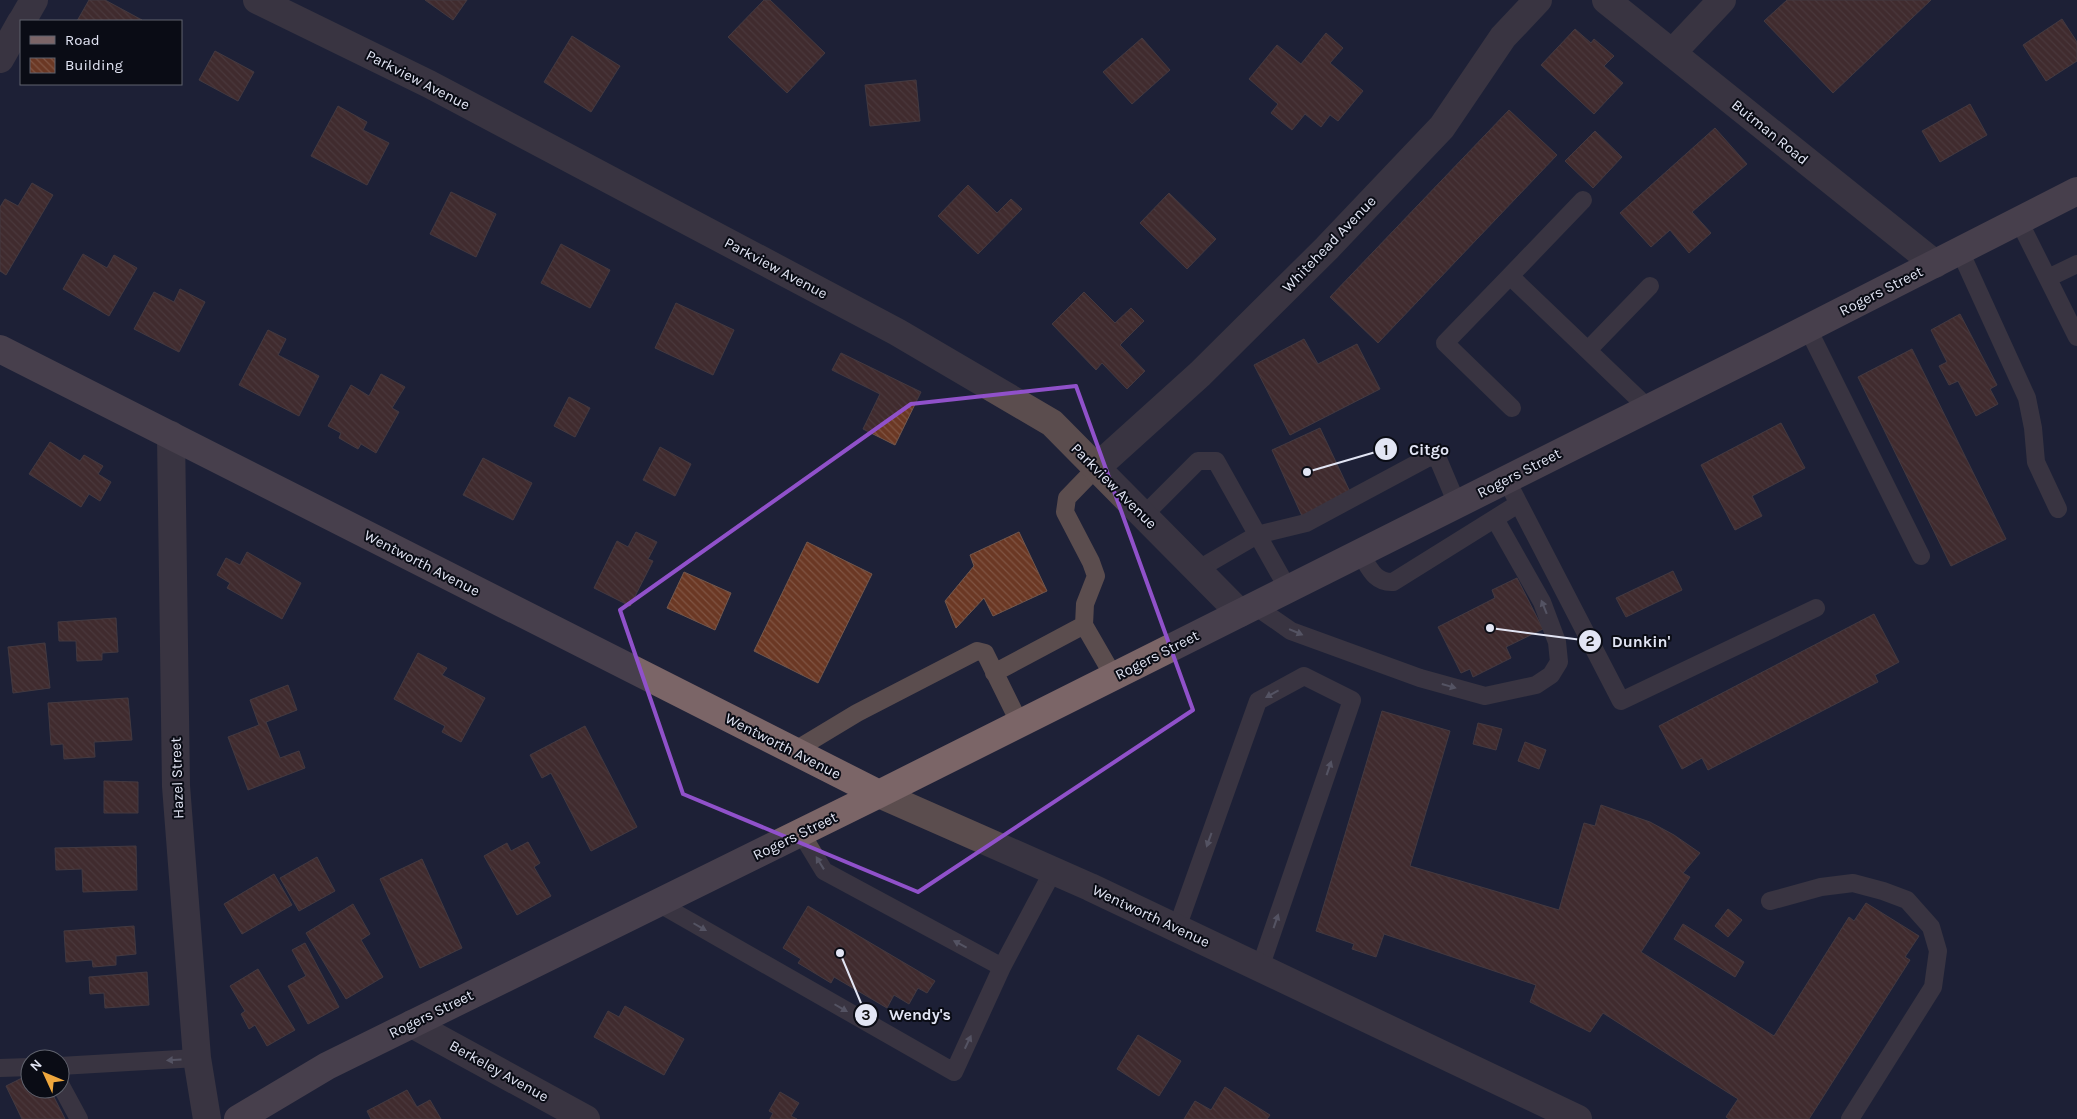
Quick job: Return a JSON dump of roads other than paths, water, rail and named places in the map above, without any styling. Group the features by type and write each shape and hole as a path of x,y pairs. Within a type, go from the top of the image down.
{"main road":[{"name":"Rogers Street","path":"238,1119 327,1066 658,904 1248,610 1808,329 2077,191"},
{"name":"Wentworth Avenue","path":"0,349 879,794"}],"street":[{"path":"23,20 34,0"},
{"name":"Parkview Avenue","path":"257,0 429,84 897,332 1052,423 1197,570 1248,610"},
{"name":"Whitehead Avenue","path":"1096,467 1200,374 1334,241 1442,127 1503,37 1538,0"},
{"name":"Butman Road","path":"1606,0 1935,264"},
{"path":"1672,53 1722,0"},
{"path":"0,59 20,25"},
{"name":"Hazel Street","path":"171,435 176,786 197,1058 206,1119"},
{"name":"Wentworth Avenue","path":"879,794 1177,928 1578,1119"},
{"name":"Berkeley Avenue","path":"412,1024 586,1119"}],"lane":[{"path":"1512,408 1445,343 1583,200"},
{"path":"2019,221 2077,337"},
{"path":"1960,251 2027,398 2033,428 2036,462 2058,509"},
{"path":"2048,278 2077,264"},
{"path":"1510,276 1648,408"},
{"path":"1588,350 1650,286"},
{"path":"1808,329 1921,556"},
{"path":"1197,570 1257,535 1306,523 1429,457 1438,458 1457,504"},
{"path":"1144,515 1198,461 1216,461 1288,589"},
{"path":"1096,467 1066,498 1065,512 1092,562 1096,576 1085,604 1084,625 1114,677"},
{"path":"1506,479 1621,701 1816,608"},
{"path":"1360,553 1376,578 1384,582 1393,582 1518,504"},
{"path":"1248,610 1291,631 1420,678 1485,696 1518,691 1536,685 1550,675 1558,662 1557,642 1542,602 1495,519"},
{"path":"994,673 1084,625"},
{"path":"794,752 857,714 977,651 985,653 1020,724"},
{"path":"1177,928 1258,702 1304,676 1352,700 1260,968"},
{"path":"801,833 824,871 1002,967"},
{"path":"658,904 954,1072 1002,967 1053,871"},
{"path":"1770,902 1821,887 1853,883 1907,900 1931,927 1938,951 1933,987 1850,1119"},
{"path":"70,1066 197,1058"},
{"path":"0,1068 20,1067"},
{"path":"68,1099 79,1119"}],"place":[{"name":"Citgo","path":"1307,472"},
{"name":"Dunkin'","path":"1490,628"},
{"name":"Wendy's","path":"840,953"}]}
